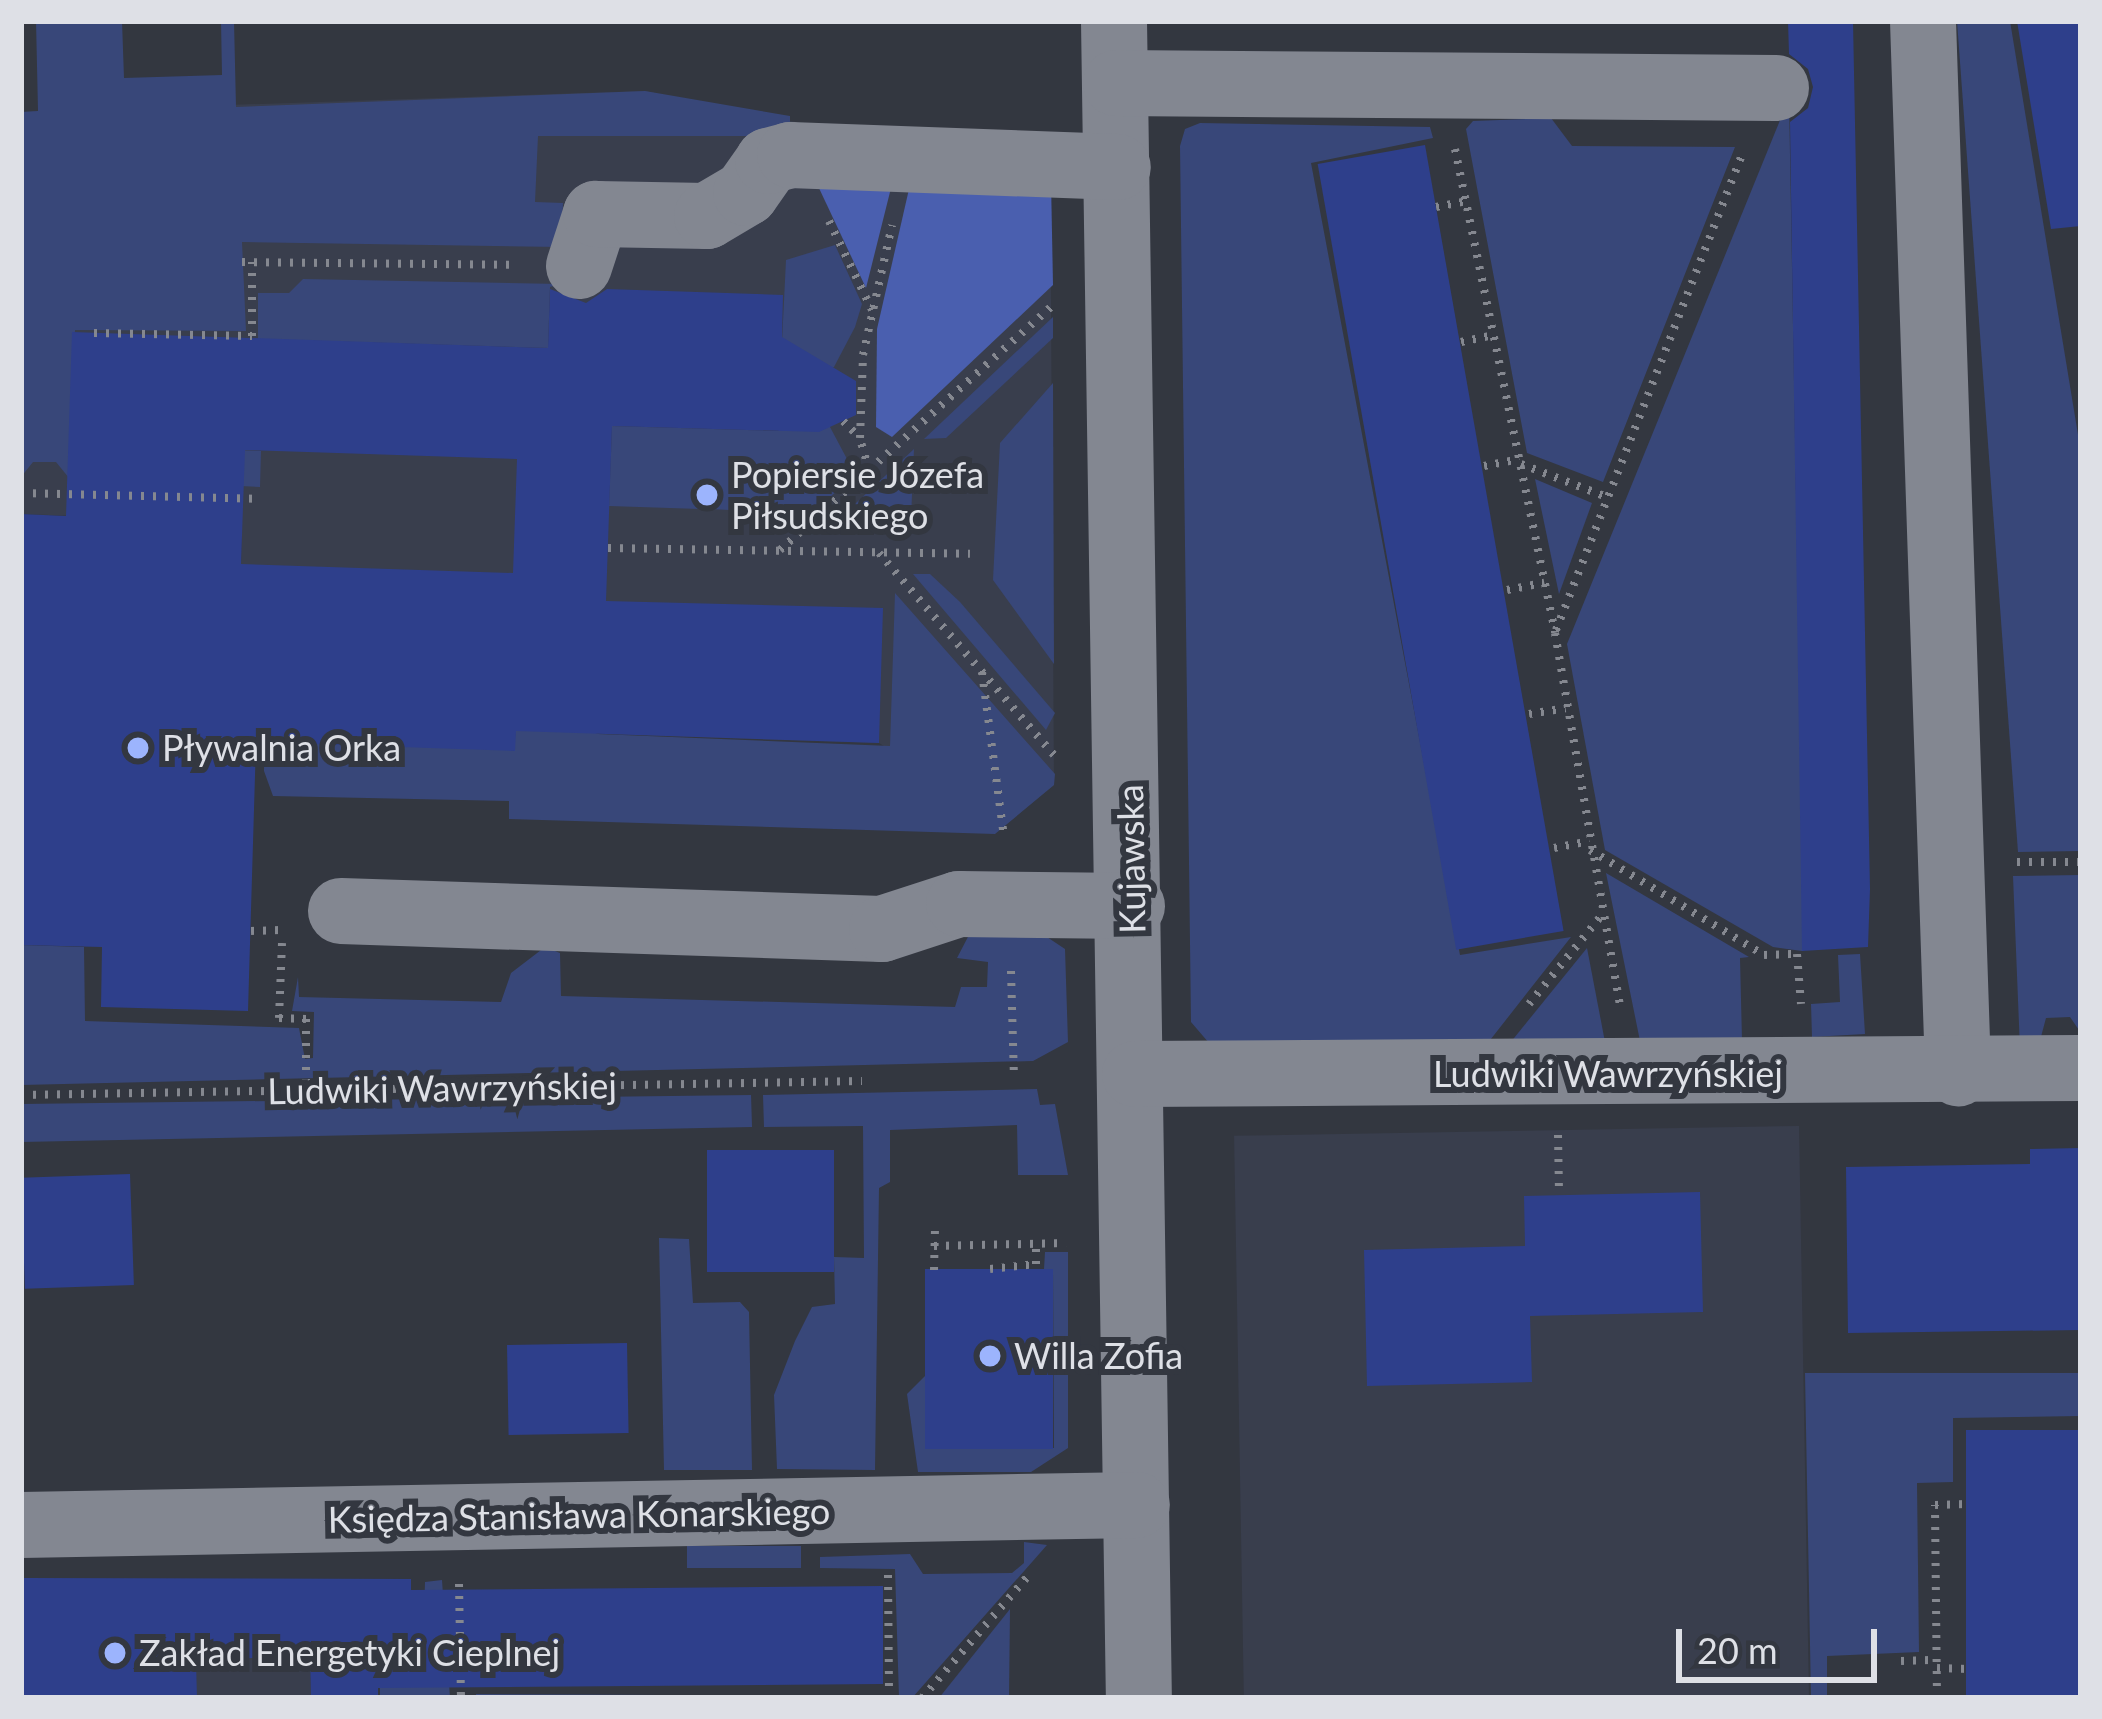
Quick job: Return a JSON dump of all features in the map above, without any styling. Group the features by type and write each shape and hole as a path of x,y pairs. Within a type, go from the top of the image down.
{"street":[{"path":"1923,21 1958,1073"},
{"path":"1115,52 1776,88"},
{"name":"Kujawska","path":"1115,52 1135,1074 1138,1698"},
{"path":"579,266 596,214 707,216 746,193 768,160 798,155 1118,167"},
{"path":"340,911 882,929 959,904 1132,906"},
{"name":"Ludwiki Wawrzyńskiej","path":"1135,1074 1958,1073 2081,1068"},
{"name":"Księdza Stanisława Konarskiego","path":"21,1525 459,1547 1137,1505"}],"path":[{"path":"1555,634 1754,122 1776,88"},
{"path":"1452,135 1555,634 1624,1028"},
{"path":"798,155 873,311"},
{"path":"869,470 860,438 873,311 907,160"},
{"path":"1436,207 1466,201"},
{"path":"94,333 252,336 247,262 579,266"},
{"path":"780,550 1064,295"},
{"path":"1461,341 1493,335"},
{"path":"843,421 860,438"},
{"path":"1484,466 1520,461 1609,498"},
{"path":"21,493 260,499"},
{"path":"608,548 970,554"},
{"path":"878,552 1067,770"},
{"path":"1507,590 1544,583"},
{"path":"982,672 1003,824"},
{"path":"1529,714 1567,708"},
{"path":"1554,848 1589,841"},
{"path":"1518,1018 1601,916"},
{"path":"251,931 282,930 279,1018 306,1019 306,1089"},
{"path":"1012,1022 1014,1077"},
{"name":"Ludwiki Wawrzyńskiej","path":"21,1095 862,1081"},
{"path":"1557,1122 1559,1195"},
{"path":"934,1270 935,1229"},
{"path":"934,1246 1079,1243"},
{"path":"990,1269 1036,1264 1036,1244"},
{"path":"1937,1698 1935,1505 1967,1504"},
{"path":"459,1547 483,1578"},
{"path":"459,1547 461,1698"},
{"path":"870,1575 890,1575 889,1698"},
{"path":"922,1698 991,1617"},
{"path":"1900,1661 1969,1669"}],"shaded area":[{"path":"36,21 122,21 124,78 222,75 221,21 234,21 236,107 645,91 790,116 790,136 538,136 535,202 563,203 561,247 242,242 246,331 75,330 70,444 261,451 260,487 69,478 56,462 33,462 21,477 21,112 38,111"},
{"path":"1957,21 2010,21 2081,453 2081,851 2018,852"},
{"path":"645,91 883,140 1050,142 1054,785 1009,822 879,743 597,734 515,751 240,602 242,522 21,514 21,112"},
{"path":"1789,98 1802,951 1773,947 1605,850 1567,644"},
{"path":"1551,118 1572,146 1735,147 1603,482 1527,453 1466,129 1473,121"},
{"path":"1200,123 1430,127 1433,138 1311,163 1460,955 1571,937 1487,1044 1209,1043 1191,1022 1180,146 1185,129"},
{"path":"894,176 866,288 818,186"},
{"path":"912,176 1051,181 1053,285 892,437 876,427 877,329"},
{"path":"835,245 862,304 855,327 834,367 802,383 780,383 786,260"},
{"path":"303,279 560,284 550,287 548,348 258,339 258,293 289,293"},
{"path":"1053,317 1053,338 946,438 924,439"},
{"path":"1053,383 1054,664 993,580 1000,443"},
{"path":"802,409 830,427 855,474 812,514 710,509 714,488 696,488 700,509 609,506 612,426 778,431"},
{"path":"914,449 911,518 842,516"},
{"path":"1535,479 1592,503 1559,594"},
{"path":"913,574 930,574 960,602 1055,713 1046,730"},
{"path":"895,593 1055,774 1054,785 995,834 509,819 509,801 273,796 264,771 266,678 514,751 518,701 598,734 890,746"},
{"path":"1606,873 1749,957 1740,958 1742,1040 1640,1041"},
{"path":"2081,875 2081,1033 2070,1017 2046,1018 2038,1048 2020,1049 2013,876"},
{"path":"970,933 1044,935 1065,949 1068,1042 1033,1061 21,1085 21,945 84,947 85,1021 299,1028 305,1059 313,1058 314,1012 292,1011 298,977 299,997 501,1002 511,973 545,947 560,953 561,996 955,1007 961,987 987,987 988,962 957,958"},
{"path":"1587,948 1605,1042 1510,1043"},
{"path":"1860,954 1865,1034 1812,1037 1811,1004 1840,1002 1838,955"},
{"path":"1037,1089 1040,1105 1055,1104 1068,1175 1018,1175 1017,1125 890,1130 890,1182 879,1188 875,1470 777,1469 774,1395 795,1341 812,1307 835,1304 834,1257 864,1258 863,1126 764,1127 763,1095"},
{"path":"751,1095 752,1127 21,1142 21,1104"},
{"path":"1799,1126 1809,1698 1244,1698 1234,1136"},
{"path":"659,1238 689,1239 693,1303 740,1302 749,1312 752,1470 664,1470"},
{"path":"1045,1252 1068,1252 1068,1448 1031,1472 918,1472 907,1394 926,1375 927,1449 1054,1448 1053,1270 1044,1269"},
{"path":"1805,1373 2081,1373 2081,1416 1953,1418 1953,1482 1917,1483 1919,1652 1827,1656 1827,1698 1811,1698"},
{"path":"1024,1542 1047,1545 912,1698 899,1698 895,1569 820,1568 820,1557 910,1554 923,1574 1012,1573 1024,1563"},
{"path":"687,1546 801,1546 801,1568 687,1568"},
{"path":"442,1580 450,1698 380,1698 380,1647 423,1645 425,1582"},
{"path":"1010,1609 1009,1698 939,1698"},
{"path":"310,1640 311,1698 22,1698 21,1645"},
{"path":"476,1694 878,1696 476,1698"}],"building":[{"path":"1788,21 1853,21 1870,889 1868,947 1802,951 1790,122 1808,108 1813,87 1808,69 1789,54"},
{"path":"2017,21 2081,21 2081,226 2051,229"},
{"path":"1425,145 1564,931 1456,950 1318,164"},
{"path":"550,289 586,303 607,289 783,295 782,337 856,381 856,415 819,432 612,426 606,601 883,608 879,743 516,731 515,751 256,742 248,1011 101,1007 102,947 21,945 21,514 66,516 72,332 548,348","holes":["245,450 517,459 513,573 241,564"]},
{"path":"2081,1148 2081,1330 1848,1333 1846,1167 2030,1164 2030,1149"},
{"path":"707,1150 834,1150 834,1272 707,1272"},
{"path":"130,1174 134,1285 25,1289 21,1178"},
{"path":"1700,1192 1703,1312 1530,1316 1532,1382 1367,1386 1364,1250 1525,1246 1524,1196"},
{"name":"Willa Zofia","path":"925,1269 1053,1269 1053,1449 925,1449"},
{"path":"627,1343 629,1433 509,1435 507,1345"},
{"path":"1966,1430 2081,1430 2081,1698 1966,1698"},
{"path":"21,1578 411,1579 411,1590 883,1586 883,1684 378,1688 378,1698 311,1698 310,1655 196,1661 197,1698 21,1698"}],"place":[{"name":"Popiersie Józefa Piłsudskiego","path":"707,495"},
{"name":"Pływalnia Orka","path":"138,748"},
{"name":"Willa Zofia","path":"990,1356"},
{"name":"Zakład Energetyki Cieplnej","path":"115,1653"}]}
